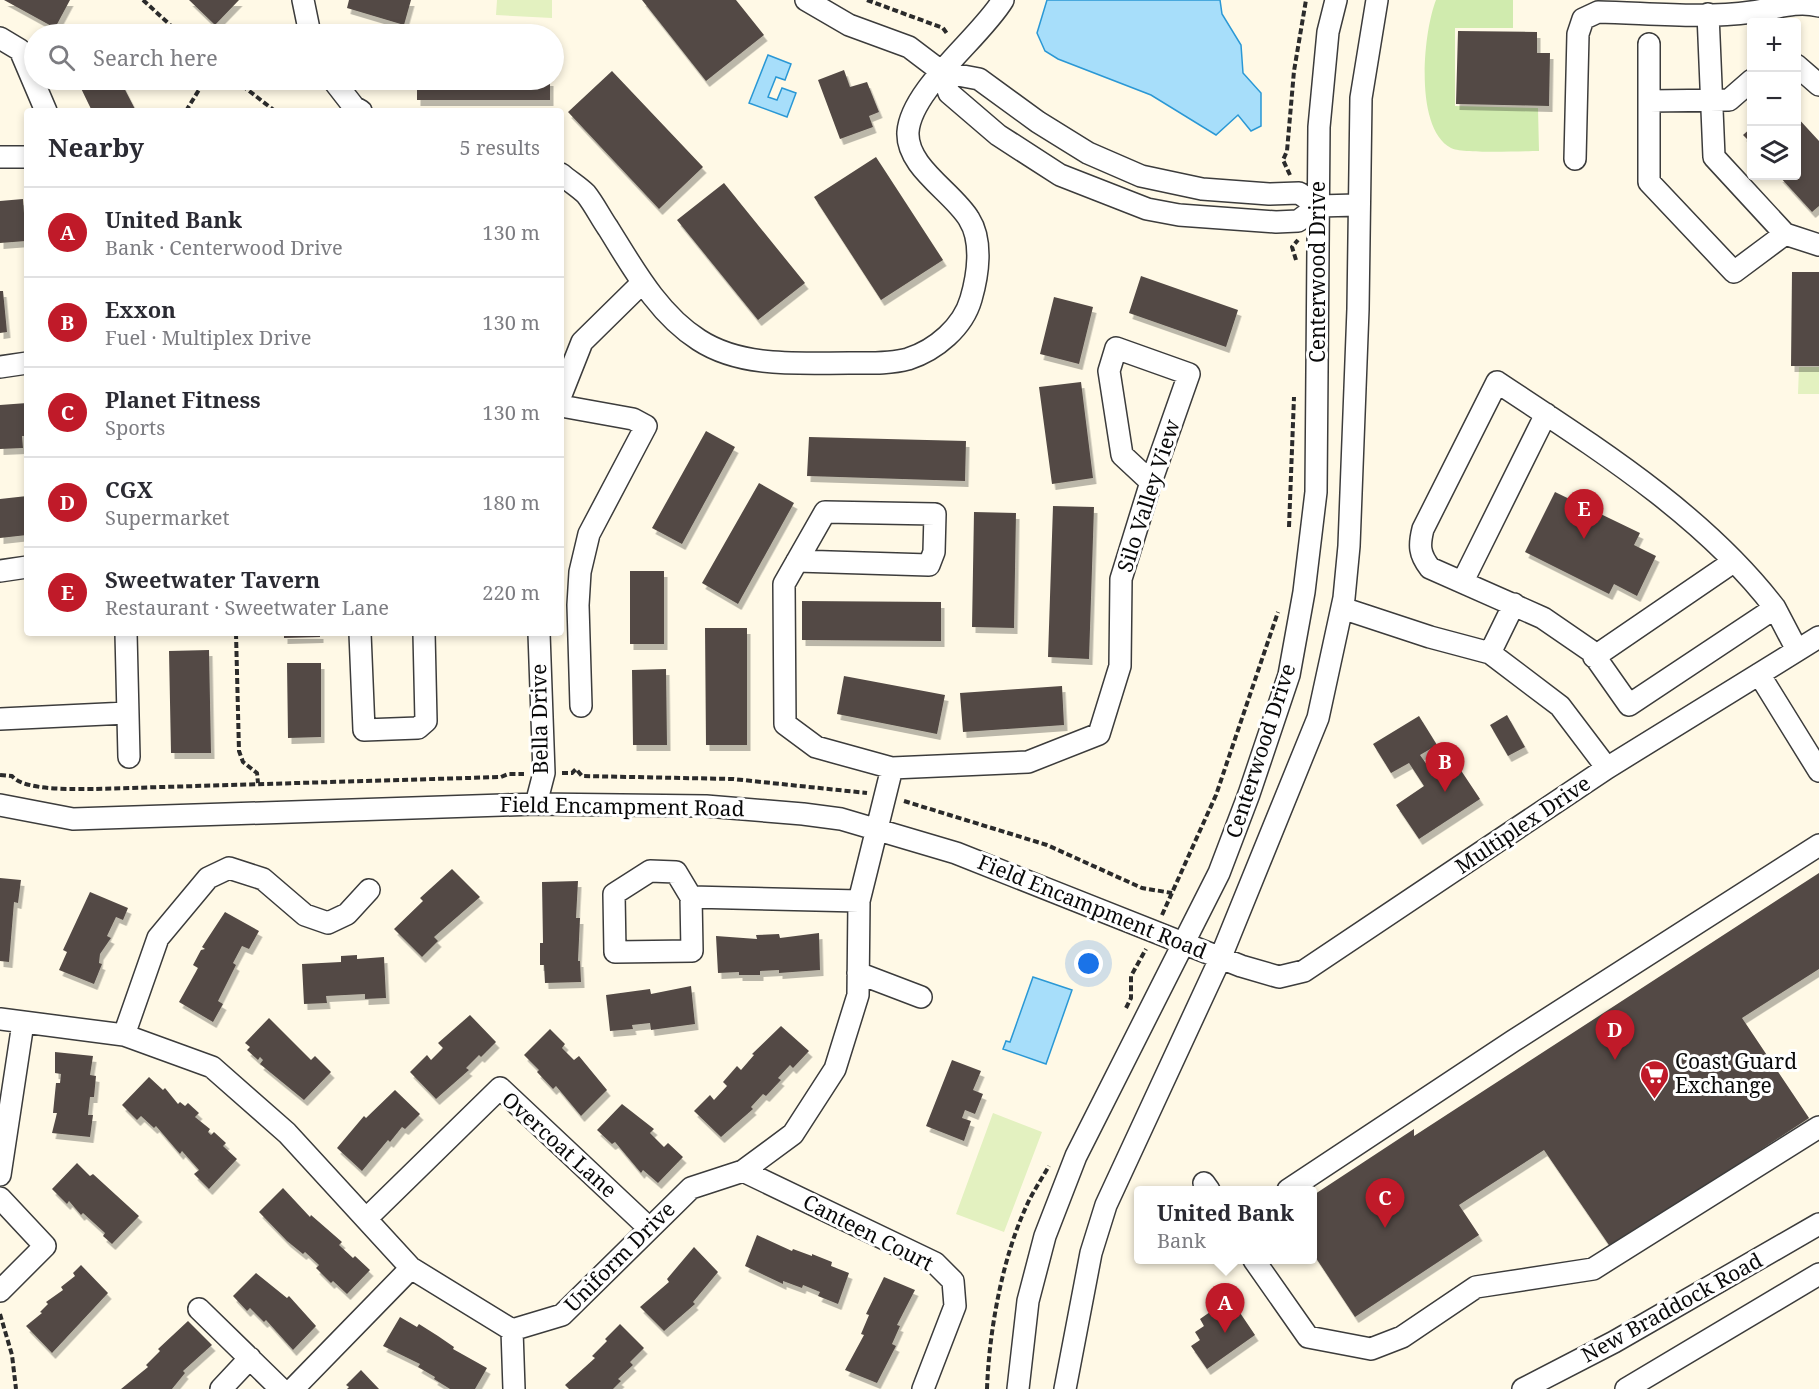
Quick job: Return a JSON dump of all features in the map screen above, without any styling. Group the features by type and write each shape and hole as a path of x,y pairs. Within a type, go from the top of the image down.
{"street":[{"path":"303,0 308,24"},
{"path":"806,0 849,25 909,47 942,72 979,79 1038,122 1088,153 1141,176 1202,189 1269,194 1299,193 1318,206"},
{"path":"564,176 586,194 642,283 677,323 699,340 725,353 767,362 877,363 908,359 942,342 961,321 971,300 978,246 970,220 924,169 912,152 908,132 914,114 942,72 1002,0"},
{"name":"Centerwood Drive","path":"1018,1389 1028,1301 1045,1236 1076,1156 1222,863 1249,794 1291,664 1304,592 1316,492 1320,245 1319,127 1328,32 1336,0"},
{"name":"Centerwood Drive","path":"1065,1389 1091,1253 1106,1205 1220,959 1318,718 1342,608 1353,485 1361,98 1377,0"},
{"path":"1575,159 1578,34 1583,19 1598,12 1708,14 1754,12 1787,1 1807,3"},
{"path":"1708,14 1714,157 1785,234 1819,245"},
{"path":"0,38 20,50 24,59"},
{"path":"1649,44 1649,182 1734,272 1785,234"},
{"path":"1801,69 1819,85"},
{"path":"942,72 949,93 998,135 1060,175 1147,209 1179,216 1247,221 1298,221 1318,206 1358,205"},
{"path":"1649,101 1729,100 1747,84"},
{"path":"37,90 45,108"},
{"path":"341,90 356,108"},
{"path":"0,157 24,157"},
{"path":"564,387 582,342 642,283"},
{"name":"Silo Valley View","path":"797,561 929,565 934,552 935,514 825,512 797,561 784,584 785,724 816,747 892,768 1028,762 1099,734 1120,666 1121,579 1151,482 1189,374 1116,348 1109,371 1122,455 1151,482"},
{"path":"0,367 24,363"},
{"path":"1775,608 1629,705 1591,651 1543,618 1430,568 1421,556 1419,542 1423,529 1497,382 1665,499 1750,576 1775,608 1797,650"},
{"path":"564,406 633,418 646,426 589,534 569,605 581,706"},
{"path":"1463,581 1546,414"},
{"path":"1594,657 1733,562"},
{"path":"0,571 24,567"},
{"path":"1490,653 1514,604"},
{"path":"1342,608 1430,637 1490,653 1560,706 1607,768"},
{"path":"126,636 129,757"},
{"path":"360,636 364,730 418,728 426,721 424,636"},
{"name":"Bella Drive","path":"536,804 544,773 538,636"},
{"name":"Multiplex Drive","path":"1220,959 1279,977 1304,971 1607,768 1819,637"},
{"path":"1759,674 1819,771"},
{"path":"0,719 127,713"},
{"path":"879,830 892,768"},
{"name":"Field Encampment Road","path":"0,805 73,819 536,804 706,806 757,809 841,819 956,853 1220,959"},
{"name":"Uniform Drive","path":"512,1330 562,1315 691,1188 743,1171 793,1134 835,1069 858,995 859,901 879,830"},
{"path":"1296,1186 1513,1041 1819,845"},
{"path":"124,1035 158,938 208,878 229,868 263,879 305,915 328,923 347,914 369,890"},
{"path":"650,872 676,872 691,897 692,951 615,952 614,894 650,872"},
{"path":"691,897 859,901"},
{"path":"858,973 921,997"},
{"path":"0,1019 124,1035 212,1067 287,1133 368,1218 411,1268 512,1330 514,1389"},
{"path":"0,1175 24,1023"},
{"name":"Overcoat Lane","path":"368,1218 500,1088 649,1228"},
{"path":"1257,1264 1308,1337 1371,1349 1402,1337 1476,1287 1593,1269 1819,1127"},
{"name":"Canteen Court","path":"743,1171 935,1263 953,1281 955,1306 922,1389"},
{"path":"0,1198 45,1246 0,1291"},
{"name":"New Braddock Road","path":"1523,1389 1614,1342 1819,1224"},
{"path":"292,1389 411,1268"},
{"name":"New Braddock Road","path":"1626,1389 1819,1274"},
{"path":"199,1309 282,1389"},
{"path":"221,1389 250,1358"}],"path":[{"path":"143,0 169,24"},
{"path":"867,0 943,28 963,49"},
{"path":"1299,193 1282,160 1287,151 1294,71 1306,0"},
{"path":"188,108 199,90"},
{"path":"248,90 271,108"},
{"path":"1297,269 1292,247 1298,242 1298,221"},
{"path":"1289,529 1295,392"},
{"path":"904,801 1047,846 1142,888 1172,893 1216,795 1281,602"},
{"path":"236,636 239,751 243,762 257,773 258,783"},
{"path":"572,773 576,770 582,776 733,779 864,793"},
{"path":"0,775 12,776 16,781 28,784 67,789 501,777 519,774"},
{"path":"1137,969 1149,943"},
{"path":"0,1314 12,1355 16,1389"}],"green space":[{"path":"497,0 552,0 552,18 496,15"},
{"path":"1436,0 1513,0 1513,28 1455,28 1455,106 1538,108 1539,151 1457,150 1439,138 1431,122 1425,79 1428,34"},
{"path":"1799,367 1819,367 1819,394 1798,394"},
{"path":"993,1113 1042,1132 1004,1232 956,1214"}],"water":[{"path":"1047,0 1220,0 1222,14 1241,45 1243,73 1261,93 1261,126 1251,131 1238,115 1216,135 1151,95 1058,59 1045,51 1037,33"},
{"path":"768,55 791,64 785,80 776,77 768,97 777,100 782,88 796,93 787,117 749,103"},
{"path":"1033,977 1072,990 1046,1064 1003,1049 1006,1041 1010,1042"}],"building":[{"path":"4,0 70,0 57,24 48,24"},
{"path":"189,0 239,0 216,24"},
{"path":"349,0 411,0 404,24 347,8"},
{"path":"642,0 736,0 764,35 706,81"},
{"path":"1458,31 1537,32 1537,53 1550,53 1549,106 1456,104"},
{"path":"844,70 850,87 867,82 879,112 869,116 873,127 840,139 818,80"},
{"path":"612,71 703,167 659,209 568,112"},
{"path":"82,90 125,90 134,108 91,108"},
{"path":"417,90 550,90 550,100 417,100"},
{"path":"1801,121 1819,141 1819,206 1812,212 1783,180 1801,180"},
{"path":"876,157 943,260 881,300 814,197"},
{"path":"724,183 805,283 758,320 677,220"},
{"path":"23,199 24,241 0,243 0,201"},
{"path":"1792,272 1819,272 1819,366 1791,366"},
{"path":"1141,276 1238,310 1226,347 1129,313"},
{"path":"0,291 3,291 7,332 0,333"},
{"path":"1054,297 1093,307 1079,364 1040,354"},
{"path":"1081,382 1093,478 1052,484 1039,387"},
{"path":"24,403 23,448 0,449 0,405"},
{"path":"706,431 735,447 682,544 652,528"},
{"path":"809,437 966,441 965,481 807,476"},
{"path":"759,483 794,503 738,604 702,583"},
{"path":"1555,492 1640,533 1634,545 1656,556 1637,596 1614,584 1609,594 1525,552"},
{"path":"24,496 24,535 0,538 0,499"},
{"path":"1053,506 1094,507 1089,659 1048,657"},
{"path":"974,512 1016,513 1014,628 972,627"},
{"path":"630,571 664,571 664,644 630,644"},
{"path":"802,601 941,602 941,641 802,640"},
{"path":"705,628 747,628 747,745 706,745"},
{"path":"284,636 320,636 320,637 284,638"},
{"path":"209,650 211,753 171,753 169,651"},
{"path":"287,663 321,663 321,737 288,738"},
{"path":"666,669 667,745 633,745 632,670"},
{"path":"844,676 945,695 937,734 837,714"},
{"path":"1062,686 1064,725 963,732 960,693"},
{"path":"1507,715 1525,747 1508,756 1490,725"},
{"path":"1419,716 1437,745 1420,755 1435,776 1456,763 1480,799 1419,839 1396,805 1424,786 1409,763 1391,773 1373,744"},
{"path":"452,869 480,897 434,937 438,941 422,957 394,929 423,901 420,898"},
{"path":"1819,873 1819,969 1742,1018 1809,1118 1611,1248 1544,1150 1459,1205 1479,1235 1355,1317 1317,1260 1317,1193 1414,1129 1414,1136"},
{"path":"0,878 21,880 18,903 14,902 9,962 0,961"},
{"path":"578,881 576,918 580,918 578,961 580,961 581,982 545,983 544,965 540,965 540,943 543,943 542,882"},
{"path":"90,892 128,908 123,920 116,917 107,936 111,938 100,954 99,963 102,964 94,984 59,970 67,952 63,950"},
{"path":"225,912 259,931 249,949 242,946 233,963 236,965 218,1001 223,1004 213,1022 179,1002 198,968 193,965 201,950 205,949 202,947"},
{"path":"819,933 820,970 779,973 779,970 760,971 760,975 739,975 739,972 718,973 716,936 757,939 756,935 779,934 780,938"},
{"path":"357,955 357,959 384,957 386,998 365,999 365,994 326,996 327,1003 304,1004 302,964 341,962 341,956"},
{"path":"691,986 695,1024 651,1030 650,1023 632,1025 633,1029 610,1031 606,995 650,989 651,994"},
{"path":"470,1015 496,1042 481,1057 479,1055 466,1068 469,1070 436,1099 410,1072 427,1055 431,1060 443,1048 438,1043"},
{"path":"269,1018 311,1060 315,1056 331,1072 304,1100 260,1064 263,1060 260,1057 258,1060 247,1050 250,1047 245,1043"},
{"path":"781,1026 809,1051 793,1068 790,1065 778,1078 781,1080 766,1096 763,1094 751,1107 753,1109 721,1137 694,1111 710,1095 714,1100 727,1086 723,1082 737,1066 741,1070 754,1055 752,1054"},
{"path":"550,1029 565,1044 562,1048 574,1060 579,1056 607,1090 581,1116 556,1086 553,1089 524,1055"},
{"path":"55,1052 93,1056 90,1075 96,1076 94,1097 90,1097 88,1115 93,1115 90,1137 52,1133 57,1113 53,1113 56,1083 60,1083 61,1074 55,1073"},
{"path":"952,1060 981,1071 973,1090 983,1094 975,1114 965,1110 962,1118 971,1121 964,1141 926,1126"},
{"path":"149,1077 163,1090 165,1088 178,1104 180,1102 185,1106 188,1103 199,1113 195,1117 210,1129 208,1132 211,1135 214,1132 226,1143 223,1146 237,1159 209,1189 194,1174 199,1170 182,1151 180,1154 156,1126 154,1128 141,1116 137,1120 122,1105"},
{"path":"395,1090 420,1114 405,1129 402,1127 390,1142 388,1140 362,1171 337,1148 364,1116 366,1118"},
{"path":"622,1104 654,1129 650,1133 664,1147 668,1143 683,1157 658,1183 643,1170 641,1173 615,1142 612,1144 597,1130"},
{"path":"77,1163 90,1176 93,1174 139,1216 112,1244 103,1236 105,1233 83,1213 81,1215 69,1201 67,1204 52,1189"},
{"path":"283,1188 310,1217 311,1215 342,1242 339,1245 370,1270 347,1294 333,1281 331,1283 316,1268 319,1265 305,1252 303,1254 287,1241 259,1212"},
{"path":"757,1235 792,1251 793,1249 812,1256 812,1254 832,1262 831,1266 849,1273 838,1304 818,1296 820,1292 803,1285 802,1288 783,1281 783,1284 745,1266"},
{"path":"694,1247 718,1272 693,1302 695,1304 664,1331 640,1307 669,1282 667,1279"},
{"path":"81,1265 108,1293 52,1353 26,1326 42,1313 40,1312 48,1304 46,1302 63,1290 61,1287 75,1276 73,1273"},
{"path":"256,1273 287,1298 289,1296 316,1326 293,1350 266,1320 264,1322 250,1308 247,1311 233,1296"},
{"path":"884,1277 915,1290 897,1325 900,1326 892,1344 896,1346 877,1383 845,1370 864,1335 861,1334 869,1315 866,1314"},
{"path":"1230,1298 1255,1335 1207,1369 1191,1346 1200,1340 1195,1332 1204,1326 1200,1319"},
{"path":"400,1317 417,1327 419,1324 454,1347 453,1349 487,1368 475,1389 450,1389 418,1367 420,1364 383,1346"},
{"path":"188,1321 212,1345 183,1371 185,1373 172,1389 121,1389 148,1367 146,1365 160,1351 158,1349"},
{"path":"620,1324 644,1348 630,1362 633,1365 618,1379 621,1381 613,1389 569,1389 565,1385 595,1358 592,1356"},
{"path":"361,1370 379,1389 347,1389 349,1387 346,1385"}],"place":[{"name":"Sweetwater Tavern","path":"1584,539"},
{"name":"Exxon","path":"1445,792"},
{"name":"CGX","path":"1615,1060"},
{"name":"Coast Guard Exchange","path":"1654,1100"},
{"name":"Planet Fitness","path":"1385,1228"},
{"name":"United Bank","path":"1225,1333"}]}
